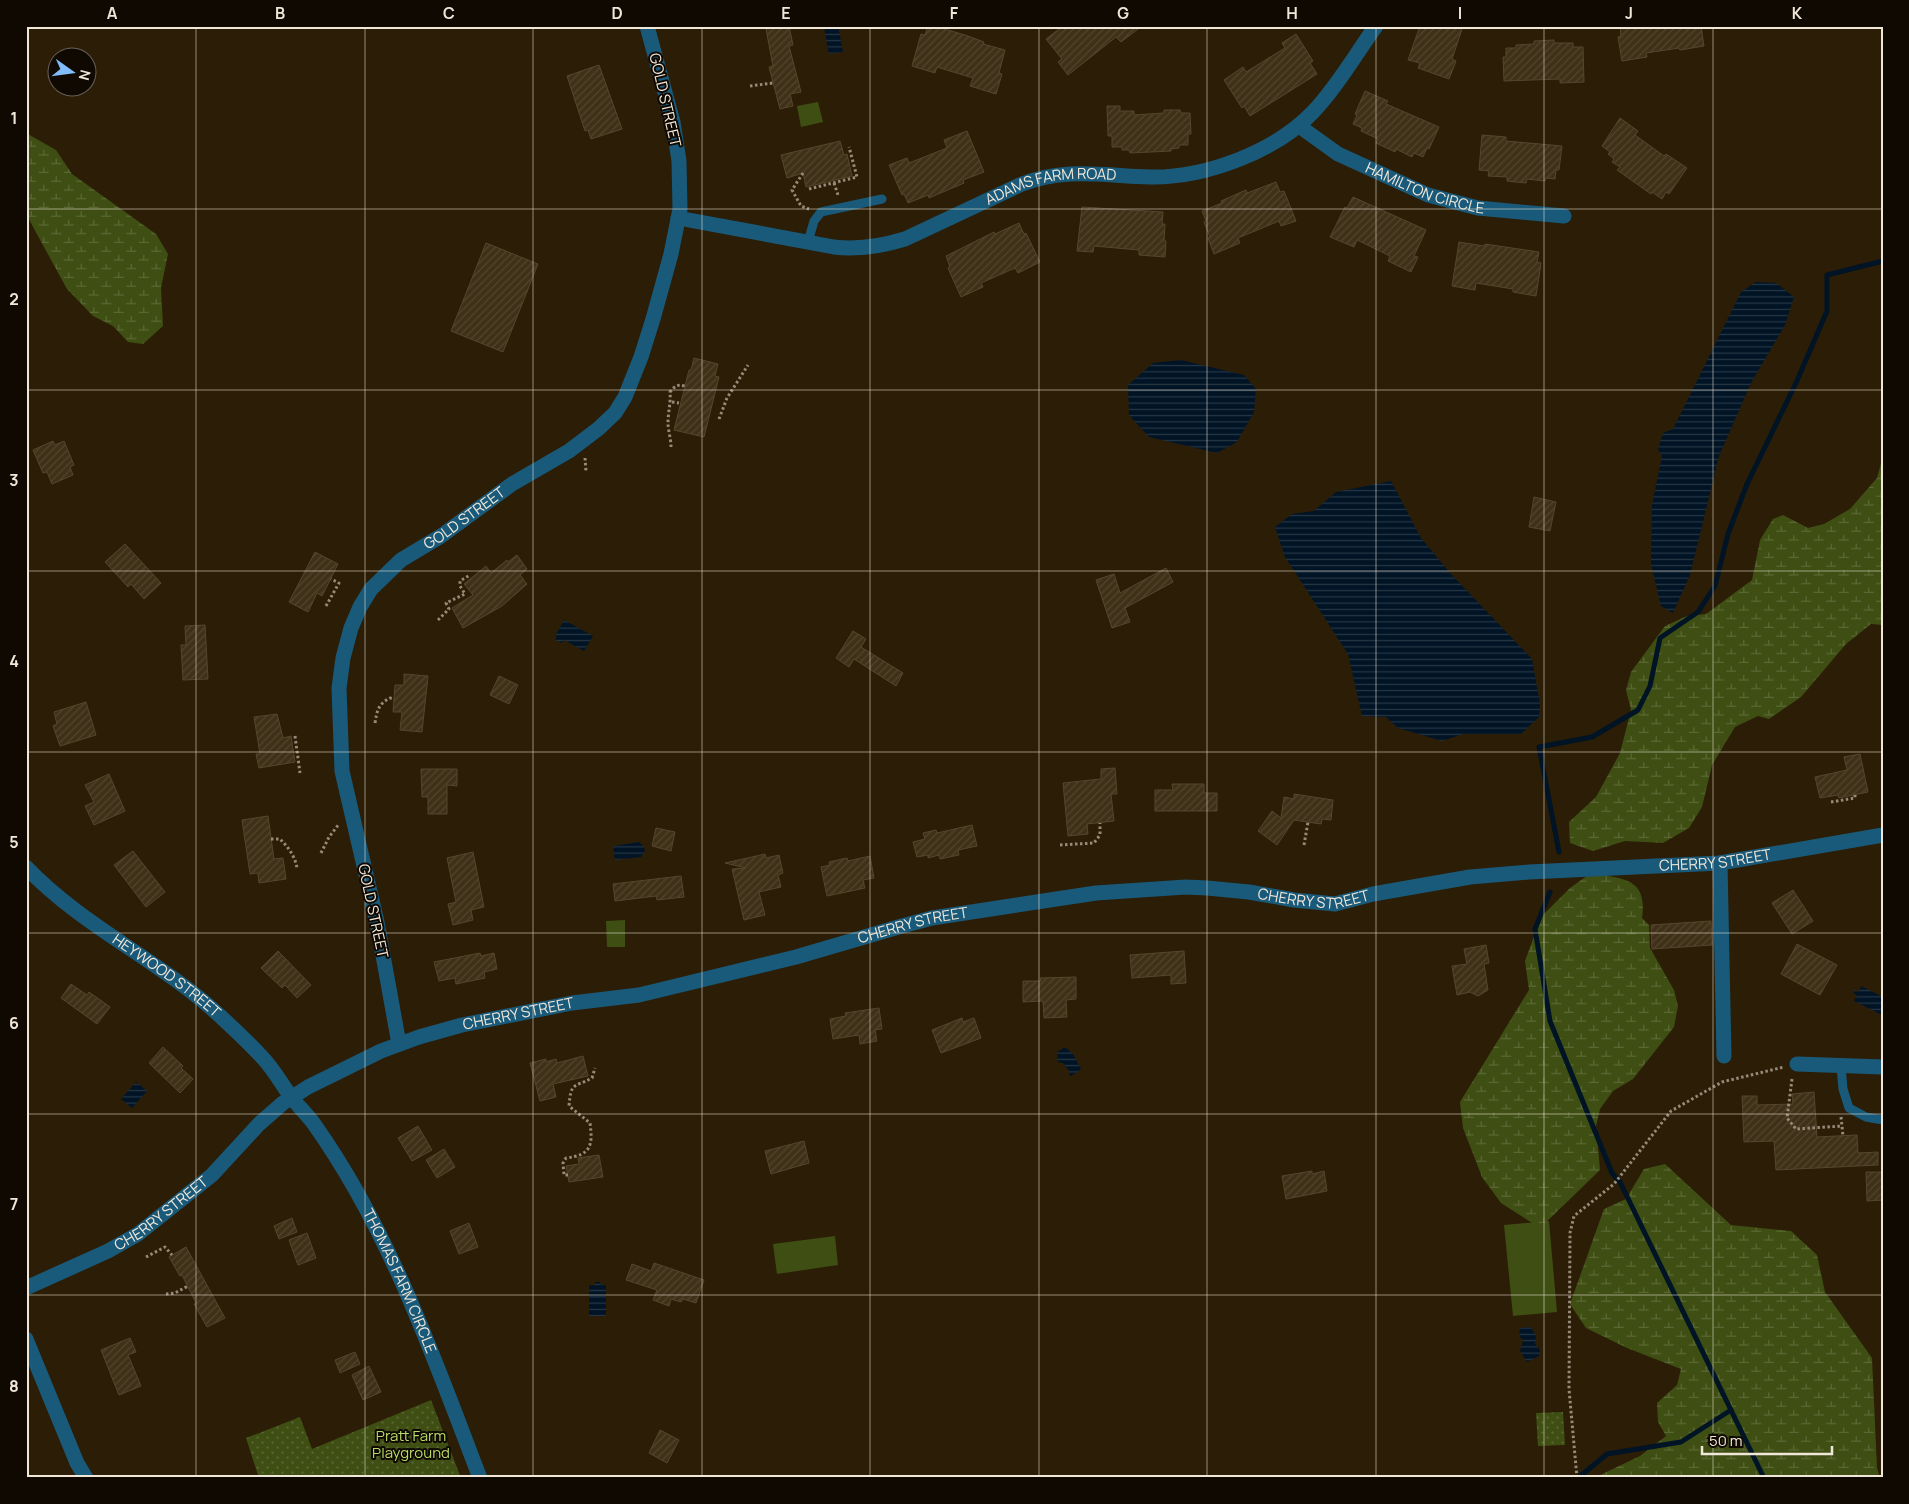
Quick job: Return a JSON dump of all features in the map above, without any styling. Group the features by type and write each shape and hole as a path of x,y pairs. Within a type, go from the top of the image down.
{"street":[{"name":"GOLD STREET","path":"399,1044 377,922 342,771 340,688 343,658 360,607 371,589 401,560 441,536 512,484 569,451 598,429 615,413 625,397 641,357 671,254 678,218 679,161 673,122 647,26"},
{"name":"ADAMS FARM ROAD","path":"678,218 852,249 888,244 904,239 1022,184 1054,174 1152,177 1172,176 1210,169 1244,157 1282,138 1299,126 1327,95 1376,26"},
{"name":"HAMILTON CIRCLE","path":"1299,126 1338,154 1428,195 1478,208 1564,216"},
{"name":"CHERRY STREET","path":"26,1288 108,1251 138,1234 212,1175 258,1124 291,1097 357,1062 399,1044 462,1025 590,1000 648,993 796,957 932,918 1096,893 1186,887 1249,892 1294,900 1335,904 1373,894 1500,874 1720,863 1883,836"},
{"path":"1720,863 1724,1056"},
{"name":"HEYWOOD STREET","path":"29,874 73,908 169,976 217,1014 273,1068 291,1097"},
{"path":"1797,1064 1883,1067"},
{"name":"THOMAS FARM CIRCLE","path":"291,1097 313,1122 336,1158 374,1223 394,1263 414,1308 480,1478"},
{"path":"26,1339 77,1463 86,1478"}],"lane":[{"path":"808,242 814,221 821,212 882,199"},
{"path":"1841,1066 1843,1089 1849,1108 1866,1117 1883,1120"}],"path":[{"path":"750,86 773,83"},
{"path":"809,189 857,177 849,146"},
{"path":"803,174 792,190 801,206 821,212"},
{"path":"834,183 836,189"},
{"path":"719,419 727,398 748,365"},
{"path":"671,447 671,434 668,426 668,411 672,402 670,392 674,386 684,386"},
{"path":"672,402 679,403"},
{"path":"438,620 448,609 446,603 465,594 460,586 460,581 470,575"},
{"path":"326,606 339,583 331,579"},
{"path":"375,723 380,705 390,698 394,699"},
{"path":"295,736 300,773"},
{"path":"1830,802 1855,798 1855,795"},
{"path":"1304,845 1308,822"},
{"path":"321,854 329,837 340,823"},
{"path":"1060,845 1094,843 1100,835 1100,823"},
{"path":"271,839 280,839 285,844 295,860 297,868"},
{"path":"1797,1064 1790,1083 1787,1118 1796,1129 1842,1126"},
{"path":"1576,1476 1569,1389 1570,1233 1574,1216 1614,1184 1671,1111 1722,1082 1797,1064"},
{"path":"568,1175 564,1175 563,1163 566,1158 579,1156 589,1148 592,1138 590,1123 569,1106 571,1091 574,1086 592,1078 596,1068"},
{"path":"146,1257 165,1247 172,1256"},
{"path":"166,1294 175,1293 188,1286"}],"green space":[{"path":"818,102 823,122 801,127 797,106"},
{"path":"26,133 56,150 72,174 156,234 168,254 161,288 163,326 143,344 128,342 113,326 93,316 67,289 26,214"},
{"path":"1883,456 1883,625 1871,624 1846,644 1801,697 1769,719 1758,716 1735,727 1712,765 1702,807 1689,828 1663,843 1625,841 1593,851 1570,843 1569,822 1596,797 1620,753 1631,710 1626,690 1631,672 1665,626 1687,616 1706,614 1752,580 1760,540 1773,519 1783,515 1808,528 1824,524 1850,509 1877,478"},
{"path":"1591,873 1622,879 1637,887 1643,905 1642,918 1649,925 1650,948 1674,990 1678,1006 1674,1027 1633,1079 1613,1091 1600,1109 1596,1126 1600,1170 1540,1228 1501,1203 1482,1177 1463,1128 1460,1102 1529,990 1525,961 1541,917 1570,888"},
{"path":"625,920 625,947 607,947 606,921"},
{"path":"1665,1164 1731,1225 1791,1231 1817,1255 1825,1292 1872,1358 1877,1468 1880,1478 1594,1478 1640,1456 1666,1436 1658,1422 1657,1403 1677,1385 1681,1369 1627,1348 1586,1328 1570,1304 1604,1209 1626,1199 1644,1169"},
{"path":"1549,1221 1557,1312 1513,1316 1504,1225"},
{"path":"835,1236 838,1265 777,1274 773,1244"},
{"name":"Pratt Farm Playground","path":"431,1400 461,1478 259,1478 246,1438 300,1417 312,1449"},
{"path":"1563,1412 1565,1445 1538,1446 1536,1413"}],"water":[{"path":"838,26 843,52 829,54 824,28"},
{"path":"1756,282 1776,283 1794,297 1785,325 1751,383 1719,456 1690,575 1673,613 1661,606 1651,564 1652,505 1662,456 1658,449 1663,433 1673,429 1741,292"},
{"path":"1181,360 1244,375 1256,389 1254,412 1237,442 1217,453 1149,437 1129,415 1128,385 1153,363"},
{"path":"1391,481 1421,538 1450,573 1532,659 1540,704 1539,717 1521,734 1463,734 1442,741 1398,728 1386,717 1362,716 1348,654 1285,557 1275,527 1292,514 1314,511 1336,492"},
{"path":"564,620 593,636 584,651 564,640 562,643 555,640 557,637 555,636"},
{"path":"639,842 645,851 641,857 615,860 613,846"},
{"path":"1861,986 1883,997 1882,1015 1854,1001 1857,995 1853,993 1855,990 1859,992"},
{"path":"1065,1047 1073,1054 1081,1069 1071,1076 1063,1063 1058,1062 1057,1052"},
{"path":"136,1082 147,1091 132,1108 121,1099"},
{"path":"595,1282 606,1285 606,1316 589,1316 589,1285 595,1285"},
{"path":"1530,1327 1536,1335 1535,1344 1540,1350 1539,1356 1527,1362 1520,1351 1523,1341 1519,1335 1520,1328"}],"building":[{"path":"789,26 793,45 789,46 801,92 790,94 793,106 780,109 769,67 773,66 766,29"},
{"path":"928,26 965,35 984,42 983,44 1005,50 999,73 1002,74 996,94 970,86 973,78 937,67 935,73 912,66 921,34 925,35"},
{"path":"1063,26 1142,26 1121,42 1116,37 1068,75 1058,62 1062,59 1046,39"},
{"path":"1420,26 1463,26 1452,59 1456,61 1449,79 1418,68 1420,63 1408,60"},
{"path":"1620,26 1701,26 1704,46 1646,53 1647,57 1622,61 1618,37 1621,36"},
{"path":"1296,34 1313,61 1310,63 1317,74 1250,116 1244,106 1242,108 1224,80 1243,67 1246,72 1285,48 1282,43"},
{"path":"1554,40 1554,43 1573,43 1573,47 1583,47 1584,82 1560,83 1560,79 1504,81 1503,57 1506,57 1506,48 1516,48 1516,45 1534,44 1534,41"},
{"path":"599,65 622,129 591,139 588,130 585,131 567,76"},
{"path":"1365,91 1388,101 1386,104 1439,127 1429,149 1427,148 1423,157 1414,153 1412,157 1396,149 1395,152 1376,143 1378,139 1361,131 1362,128 1353,124 1357,115 1355,114"},
{"path":"1107,106 1120,106 1120,111 1134,111 1134,115 1164,113 1164,110 1180,110 1181,113 1190,113 1191,134 1188,134 1188,145 1179,145 1179,148 1171,149 1171,151 1130,153 1129,150 1122,150 1122,147 1112,147 1112,136 1108,136"},
{"path":"1620,118 1638,131 1635,135 1664,156 1666,154 1687,168 1669,194 1666,192 1662,199 1652,192 1651,194 1617,170 1620,167 1612,162 1614,159 1608,154 1610,152 1602,146"},
{"path":"967,131 984,172 963,180 964,183 929,198 928,195 908,203 904,194 902,195 889,165 907,158 909,163 947,148 944,140"},
{"path":"1482,135 1506,137 1506,141 1562,146 1559,170 1556,170 1555,179 1546,178 1545,181 1527,179 1526,183 1507,181 1507,177 1488,176 1489,171 1479,170"},
{"path":"840,141 844,155 847,154 852,176 806,187 803,173 787,178 781,155"},
{"path":"1276,182 1280,192 1284,191 1296,221 1281,226 1279,221 1238,238 1240,243 1214,254 1202,211 1246,190 1247,193"},
{"path":"1353,197 1426,230 1414,256 1418,257 1411,272 1388,261 1390,256 1357,240 1354,247 1330,237 1345,207 1347,208"},
{"path":"1082,207 1163,212 1162,224 1165,224 1164,241 1166,241 1165,257 1139,255 1139,250 1094,246 1093,252 1077,251"},
{"path":"1019,223 1040,262 1018,273 1015,268 981,283 983,287 961,297 948,268 950,267 946,256 994,232 995,234"},
{"path":"1459,242 1539,252 1537,262 1541,263 1536,296 1513,292 1513,289 1476,283 1475,290 1452,286"},
{"path":"486,243 538,264 503,352 451,331"},
{"path":"694,358 718,364 715,376 719,377 704,437 674,430 689,370 691,370"},
{"path":"53,441 55,445 64,441 74,465 70,467 73,475 52,484 47,472 43,473 33,450"},
{"path":"1534,497 1556,502 1550,531 1529,527"},
{"path":"125,544 161,583 144,599 131,584 128,587 105,562"},
{"path":"315,552 338,564 322,596 317,593 308,612 289,602"},
{"path":"517,555 527,569 520,575 527,584 502,606 463,628 452,608 473,595 464,584 486,566 491,573 507,560 508,562"},
{"path":"1166,568 1173,582 1125,608 1130,622 1112,628 1096,580 1114,574 1120,593"},
{"path":"205,625 208,679 183,680 181,645 186,645 185,626"},
{"path":"853,631 866,639 861,647 903,673 896,686 854,659 849,667 836,658"},
{"path":"404,674 428,676 422,732 400,730 402,712 393,712 395,685 404,685"},
{"path":"499,676 518,685 509,704 490,695"},
{"path":"86,702 96,735 60,746 53,726 57,724 54,712"},
{"path":"277,714 283,738 291,736 295,762 259,768 256,754 260,754 254,717"},
{"path":"1860,754 1868,792 1839,798 1838,795 1820,798 1815,777 1847,770 1844,757"},
{"path":"1115,768 1117,794 1111,794 1114,821 1087,824 1088,834 1068,836 1063,783 1101,779 1101,769"},
{"path":"421,769 457,769 457,786 447,785 447,814 428,814 428,797 422,797"},
{"path":"109,774 125,811 94,825 85,806 94,802 85,785"},
{"path":"1172,784 1204,784 1204,793 1217,793 1217,811 1155,811 1155,790 1173,790"},
{"path":"1294,794 1333,800 1331,820 1322,819 1321,824 1294,820 1277,845 1258,831 1272,811 1281,818 1284,797 1294,799"},
{"path":"268,816 274,859 283,858 286,879 259,883 258,873 250,874 242,820"},
{"path":"972,825 977,846 958,850 959,855 940,859 939,855 928,858 928,855 917,857 913,842 925,839 923,833 936,830 937,833"},
{"path":"656,828 675,832 671,851 652,846"},
{"path":"133,851 165,892 146,907 114,865"},
{"path":"473,852 484,907 471,910 473,920 453,925 448,904 456,902 447,858"},
{"path":"765,854 766,858 779,855 783,873 778,875 781,887 759,892 765,915 744,920 732,869 746,868 725,863"},
{"path":"870,856 874,878 863,880 865,888 827,896 821,867 830,865 829,862 847,858 848,861"},
{"path":"681,876 684,897 657,900 656,896 615,901 613,884"},
{"path":"1793,890 1813,921 1792,934 1772,903"},
{"path":"1711,921 1712,945 1652,949 1651,925"},
{"path":"1797,944 1837,965 1820,995 1781,974"},
{"path":"1486,945 1489,963 1484,964 1488,990 1478,996 1470,992 1457,995 1452,966 1467,964 1464,949"},
{"path":"278,951 311,985 297,998 285,985 282,988 261,968"},
{"path":"1184,951 1186,983 1171,984 1171,975 1132,978 1130,955"},
{"path":"480,953 481,956 494,953 497,969 484,972 485,978 456,984 455,978 439,981 434,962"},
{"path":"1076,977 1076,999 1066,1000 1067,1017 1044,1018 1043,1001 1023,1002 1023,981 1041,981 1040,978"},
{"path":"71,984 87,995 89,992 110,1007 97,1024 61,998"},
{"path":"879,1008 882,1029 875,1030 877,1041 860,1044 859,1035 833,1039 830,1019 846,1016 845,1013"},
{"path":"962,1018 963,1022 974,1018 981,1038 941,1053 932,1030"},
{"path":"163,1047 183,1066 181,1068 193,1079 180,1093 149,1063"},
{"path":"583,1056 588,1076 553,1084 556,1097 540,1101 530,1063 546,1059 546,1062 556,1059 557,1063"},
{"path":"1814,1092 1817,1137 1857,1135 1858,1153 1878,1152 1878,1165 1776,1170 1774,1141 1744,1142 1742,1096 1757,1096 1757,1105 1793,1104 1792,1094"},
{"path":"418,1126 432,1150 412,1161 398,1138"},
{"path":"804,1141 809,1163 771,1174 765,1151"},
{"path":"444,1149 455,1167 437,1178 426,1160"},
{"path":"599,1155 603,1177 569,1182 566,1166 579,1164 578,1158"},
{"path":"1312,1171 1312,1174 1324,1171 1327,1191 1286,1199 1282,1176"},
{"path":"1866,1172 1883,1172 1883,1200 1867,1201"},
{"path":"292,1218 297,1232 279,1239 274,1226"},
{"path":"469,1223 478,1247 459,1254 450,1231"},
{"path":"307,1233 316,1258 298,1265 289,1240"},
{"path":"186,1247 225,1318 207,1327 194,1304 196,1303 182,1275 180,1276 169,1257"},
{"path":"654,1263 704,1280 696,1303 683,1299 681,1302 671,1299 669,1306 653,1300 657,1290 626,1280 632,1264 651,1271"},
{"path":"130,1338 136,1352 128,1355 141,1386 119,1395 101,1350"},
{"path":"355,1352 360,1364 340,1373 335,1360"},
{"path":"369,1366 381,1392 363,1400 352,1375"},
{"path":"660,1430 679,1440 667,1463 649,1453"}],"waterway":[{"path":"1559,852 1539,747 1592,737 1638,710 1650,686 1660,638 1698,612 1715,586 1728,534 1747,484 1796,383 1827,311 1827,275 1883,261"},
{"path":"1550,892 1535,929 1550,1021 1612,1173 1620,1182 1764,1478"},
{"path":"1578,1478 1607,1454 1681,1442 1731,1410"}]}
